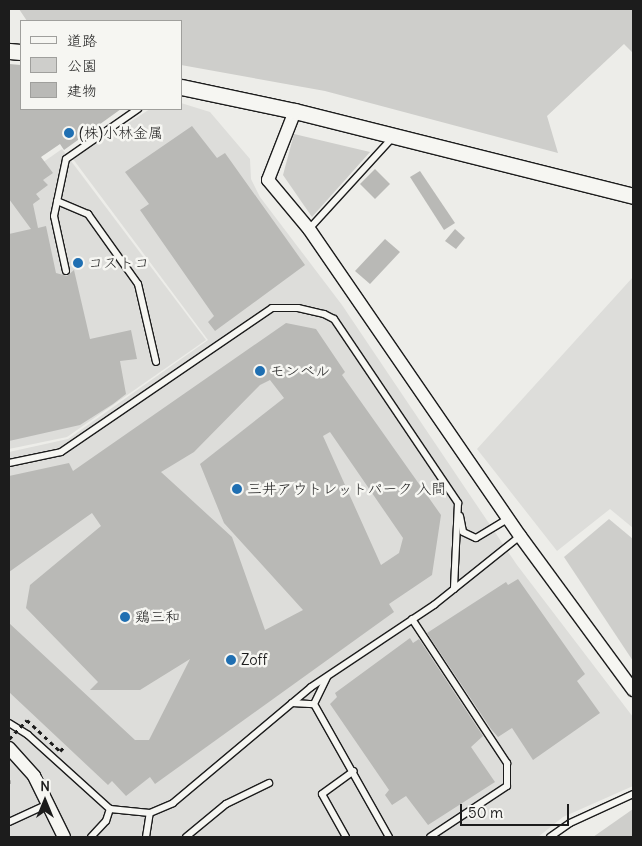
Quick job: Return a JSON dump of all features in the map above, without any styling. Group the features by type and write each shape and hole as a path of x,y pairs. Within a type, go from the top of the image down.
{"street":[{"path":"182,87 295,111 392,138 633,196"},
{"path":"295,111 268,180 309,228 508,519 633,690"},
{"path":"9,748 34,776 64,837"}],"lane":[{"path":"66,271 54,216 66,159 137,110"},
{"path":"309,228 392,138"},
{"path":"57,201 88,214 138,284 156,362"},
{"path":"9,464 61,452 272,308 298,308 334,319 458,503 463,532 476,538 508,519"},
{"path":"454,589 458,503"},
{"path":"9,723 28,735 110,809 150,813 174,803 292,703 454,589 520,536"},
{"path":"412,619 508,763 507,786 430,837"},
{"path":"314,704 328,676"},
{"path":"292,703 314,704"},
{"path":"314,704 354,771 389,837"},
{"path":"346,837 322,794 354,771"},
{"path":"186,837 226,804 269,783"},
{"path":"550,837 570,822 633,794"},
{"path":"9,822 48,804"},
{"path":"91,837 106,821 110,809"},
{"path":"146,837 150,813"}],"path":[{"path":"9,739 27,720 60,751 66,745"}],"shaded area":[{"name":"三井アウトレットパーク 入間","path":"182,103 210,112 250,159 251,179 260,197 342,305 517,565 633,717 633,786 563,817 538,837 9,837 9,452 68,439 208,340 73,159 148,110 182,110"},
{"name":"コストコ","path":"62,149 206,340 67,437 9,449 9,186"},
{"path":"633,277 633,528 610,509 557,551 477,449"}],"green space":[{"path":"19,9 633,9 633,53 624,44 547,116 558,153 325,91 182,65 182,20 26,20"},
{"path":"294,134 370,152 312,217 283,175"},
{"path":"609,519 633,539 633,661 564,557"},
{"path":"633,809 633,837 593,837"}],"building":[{"path":"9,64 20,65 20,110 120,110 64,150 60,144 41,157 53,173 43,180 48,185 36,194 40,199 33,204 38,228 46,226 56,273 67,276 74,270 90,339 131,330 137,359 120,361 126,394 80,425 9,441 9,234 31,229 9,199"},
{"path":"192,126 217,158 225,153 305,265 215,331 208,322 214,316 140,210 149,204 125,172"},
{"path":"375,169 390,184 375,199 360,184"},
{"path":"420,171 455,223 444,230 410,177"},
{"path":"455,229 465,238 456,249 445,241"},
{"path":"385,239 400,252 370,284 355,271"},
{"path":"286,323 316,329 345,372 342,375 441,515 432,575 389,604 394,612 155,784 150,777 126,796 112,781 108,785 9,692 9,623 135,740 149,740 190,659 140,690 90,690 98,682 26,608 30,585 101,526 92,513 9,572 9,476 69,463 73,471","holes":["270,380 284,398 200,464 224,523 303,610 265,630 232,537 161,472 194,452 260,385","330,432 403,538 399,553 381,565 323,436"]},
{"path":"518,579 585,674 577,681 600,713 533,760 512,728 498,737 491,729 427,633 506,582 508,585"},
{"path":"410,638 413,643 419,639 483,736 471,747 495,782 428,825 406,796 392,805 385,795 389,790 330,704 337,697 335,693"}],"place":[{"name":"(株)小林金属","path":"69,133"},
{"name":"コストコ","path":"78,263"},
{"name":"モンベル","path":"260,371"},
{"name":"三井アウトレットパーク 入間","path":"237,489"},
{"name":"鶏三和","path":"125,617"},
{"name":"Zoff","path":"231,660"}]}
